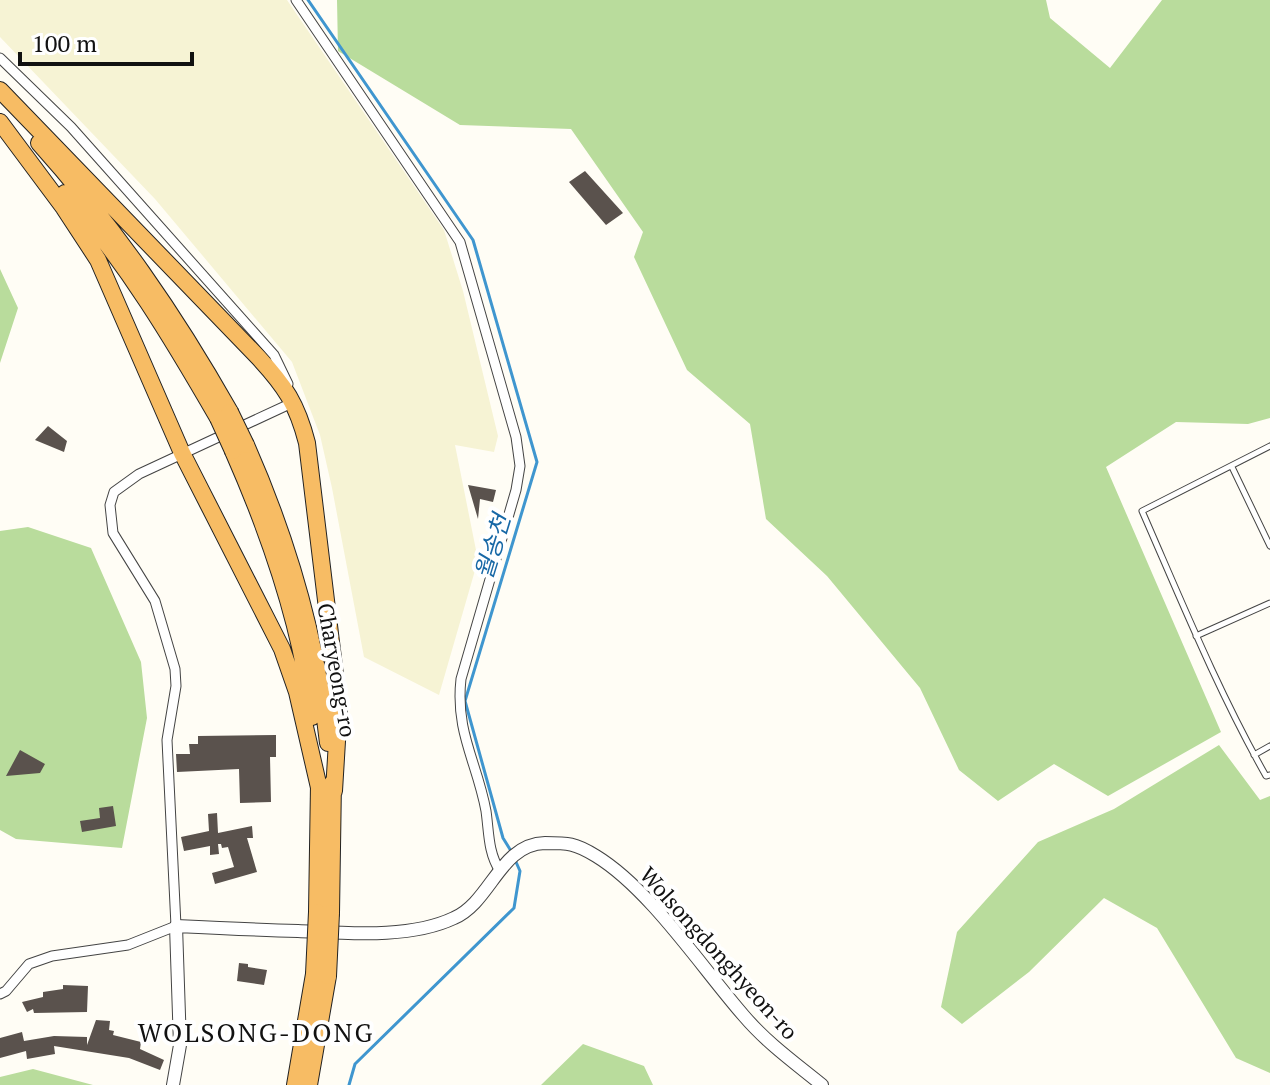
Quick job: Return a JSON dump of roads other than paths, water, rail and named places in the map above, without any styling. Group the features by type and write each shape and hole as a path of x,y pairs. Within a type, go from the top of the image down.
{"highway":[{"path":"0,90 258,357 295,403 307,443 339,708 327,792"},
{"path":"0,100 82,191 145,273 188,337 224,415"},
{"path":"0,121 98,260 182,453 282,649 327,792"},
{"path":"0,121 71,200 133,281 224,415"},
{"name":"Charyeong-ro","path":"224,415 240,448 286,593 309,692 327,792 321,975"},
{"path":"295,1085 321,975"},
{"path":"309,1085 321,975"}],"street":[{"path":"0,994 29,964 52,956 128,945 176,926 363,934 439,925 459,917 475,904 503,866 493,860 485,809 462,732 459,703 461,679 516,490 520,466 516,437 460,242 296,0"},
{"path":"0,58 71,127 274,355 295,403 125,482 114,492 109,517 113,533 155,601 175,669 176,686 167,740 180,1045 173,1085"},
{"name":"Wolsongdonghyeon-ro","path":"503,866 516,853 538,843 565,841 595,856 622,875 705,967 759,1034 822,1085"}],"lane":[{"path":"1270,446 1142,511 1196,636 1254,755 1266,776 1270,775"},
{"path":"1232,467 1270,546"},
{"path":"1196,636 1270,603"},
{"path":"1254,755 1270,746"}],"waterway":[{"name":"월송천","path":"308,0 473,240 537,462 465,701 503,838 511,851"},
{"name":"월송천","path":"349,1085 355,1064 514,908 520,871 516,862"}],"district":[{"name":"WOLSONG-DONG","path":"256,1033"}]}
